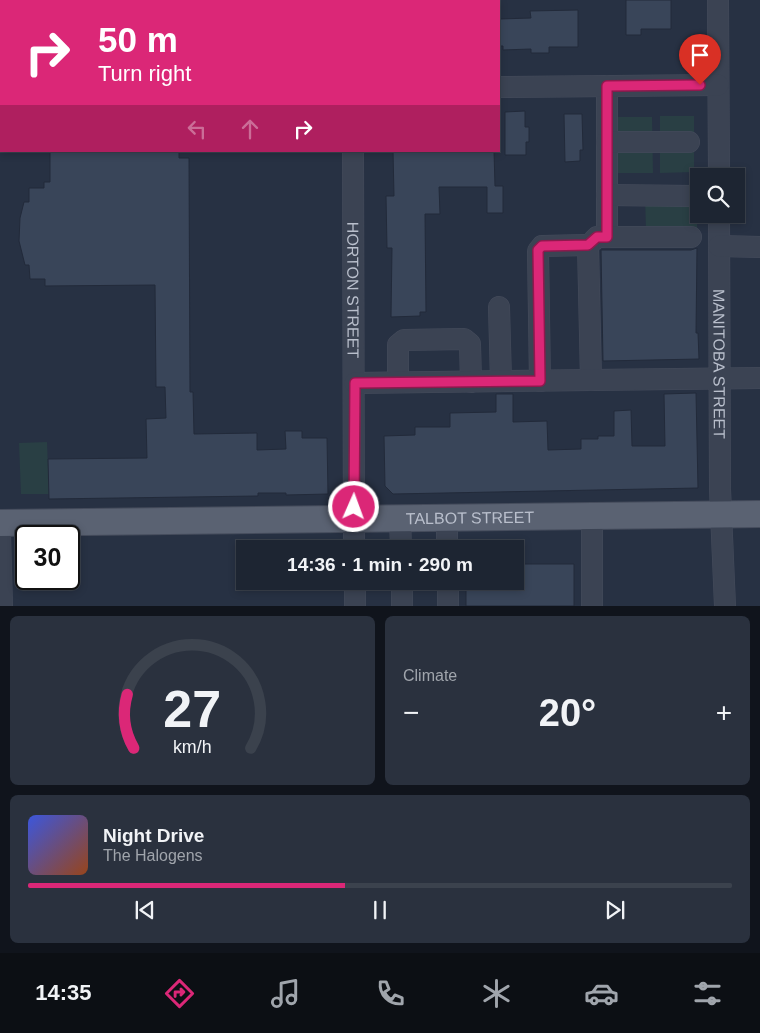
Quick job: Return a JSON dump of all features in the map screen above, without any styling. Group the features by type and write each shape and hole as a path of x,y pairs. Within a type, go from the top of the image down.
{"main road":[{"name":"TALBOT STREET","path":"0,523 760,514"}],"street":[{"path":"718,0 719,168"},
{"path":"500,87 718,85"},
{"path":"591,380 598,241 607,195 607,86"},
{"path":"607,142 689,142"},
{"name":"HORTON STREET","path":"354,152 354,540"},
{"path":"607,195 690,196"},
{"name":"MANITOBA STREET","path":"719,223 721,514 725,606"},
{"path":"540,381 538,250 542,246 691,236"},
{"path":"719,246 760,248"},
{"path":"499,307 501,381"},
{"path":"398,382 398,345 404,340 464,339 470,344 471,382"},
{"path":"355,383 760,378"},
{"path":"592,516 592,606"},
{"path":"400,518 401,540"},
{"path":"447,518 447,540"},
{"path":"0,532 2,606"},
{"path":"355,590 356,606"},
{"path":"402,590 402,606"},
{"path":"448,590 448,606"}],"green space":[{"path":"660,116 694,116 694,168 690,168 690,172 660,173"},
{"path":"618,117 652,117 653,173 618,173"},
{"path":"645,195 690,195 690,223 697,223 697,231 646,231"},
{"path":"47,442 49,494 21,494 19,443"}],"building":[{"path":"626,0 671,0 671,29 641,29 641,35 626,35"},
{"path":"578,10 578,47 549,47 549,53 531,53 531,49 503,50 503,46 500,46 500,19 531,18 530,11"},
{"path":"525,111 525,127 529,127 529,142 526,142 526,155 505,155 505,112"},
{"path":"564,114 582,114 583,150 580,150 580,161 565,162"},
{"path":"50,152 179,152 179,158 189,158 190,392 193,392 194,434 257,433 257,450 286,449 285,431 302,431 302,438 327,438 328,494 286,495 286,493 258,493 258,496 49,499 48,459 147,458 146,419 166,418 165,387 156,387 155,285 45,286 45,279 30,279 29,265 25,265 19,241 20,218 24,202 29,202 29,188 44,188 44,182 50,182"},
{"path":"393,152 494,152 495,186 503,186 503,213 487,213 487,187 439,187 440,214 425,214 426,312 420,312 420,316 391,317 392,248 387,248 386,196 394,196"},
{"path":"697,248 696,333 698,333 699,359 603,361 601,250 691,250"},
{"path":"696,393 698,488 393,494 385,486 384,436 415,435 415,427 450,427 450,413 496,412 496,394 513,394 513,422 547,421 548,450 581,449 581,439 598,439 598,436 614,436 614,411 631,410 632,446 665,446 664,394"},
{"path":"524,564 574,564 574,606 466,606 466,590 524,590"}],"route":[{"path":"354,507 355,383 540,381 538,250 542,246 588,245 597,237 607,237 607,86 700,85"}]}
